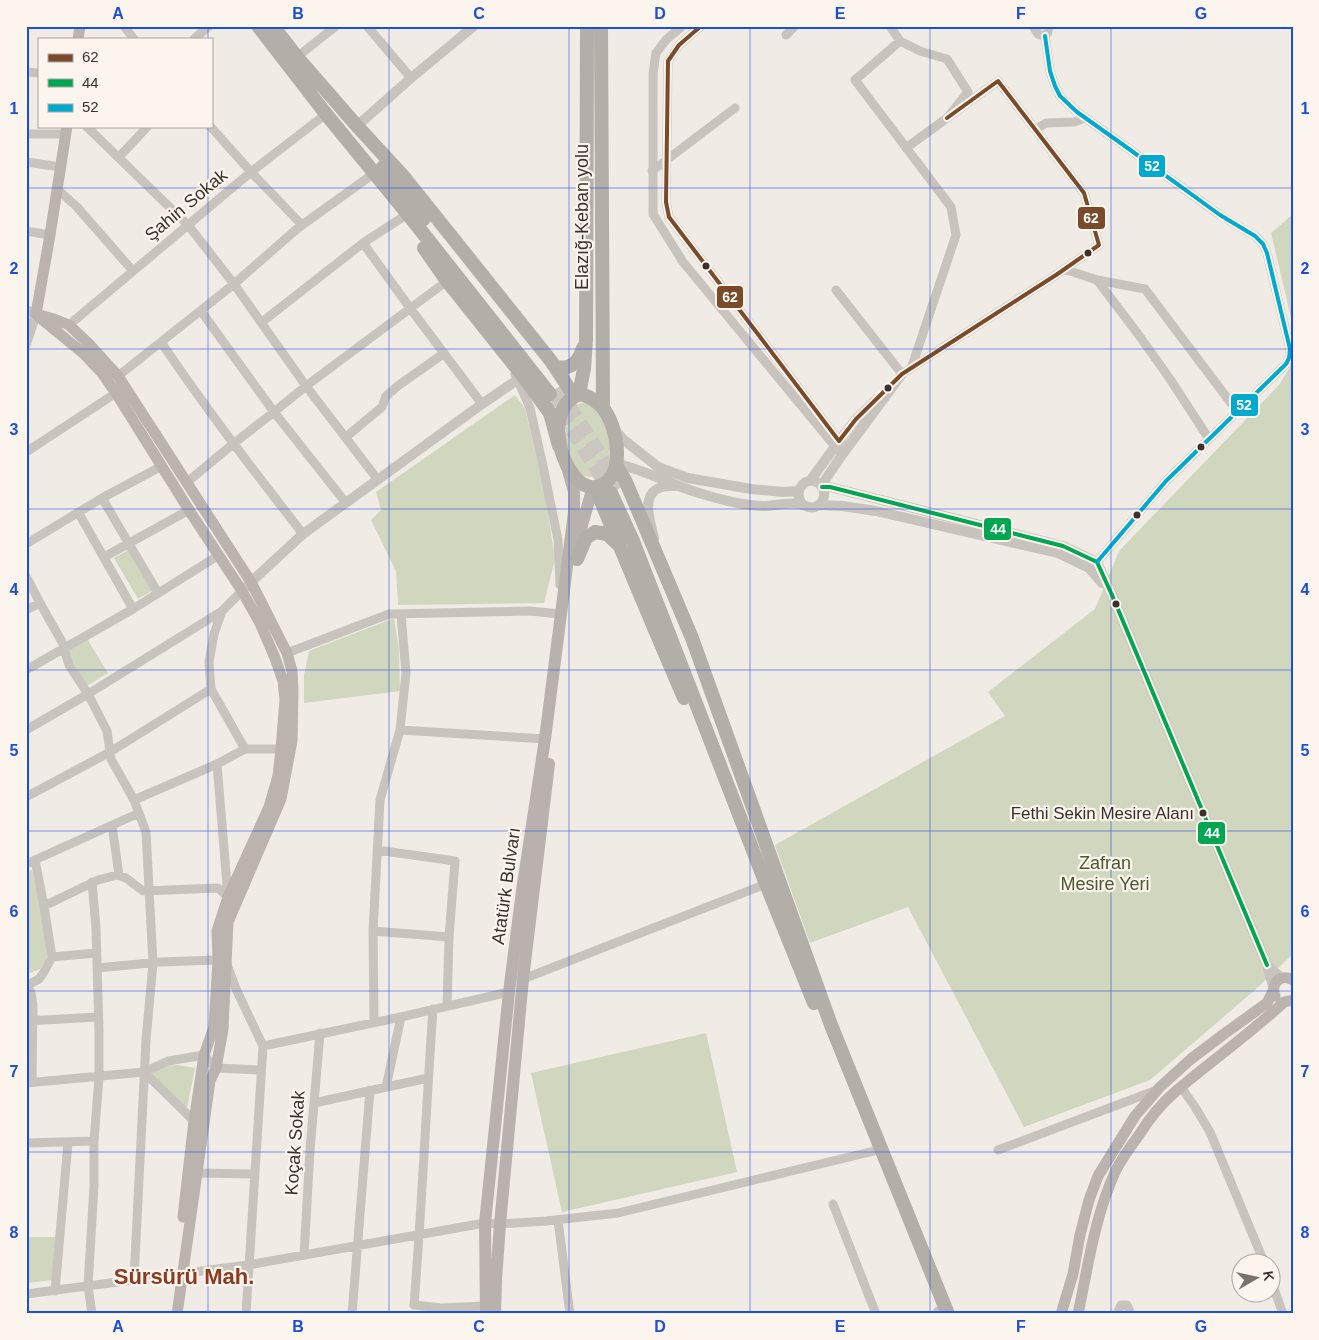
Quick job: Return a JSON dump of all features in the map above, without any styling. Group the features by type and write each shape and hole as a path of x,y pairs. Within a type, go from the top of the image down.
{"highway":[{"path":"258,26 326,114 553,391 381,164 357,126"},
{"path":"273,26 297,57 404,177 576,395 593,400 602,408 614,428 617,448 614,472 605,484 594,487 586,485 577,479 567,464 559,446 550,413 520,377 503,350 447,281 403,217 369,177 349,142"},
{"name":"Elazığ-Keban yolu","path":"576,395 584,368 586,330 587,26"},
{"name":"Elazığ-Keban yolu","path":"600,26 602,408"},
{"path":"555,367 568,367 576,362 582,352 586,330"},
{"path":"559,446 561,412 567,402 576,395"},
{"path":"616,464 625,480 692,638 832,1025 940,1313"},
{"path":"594,487 766,884"},
{"path":"778,875 615,491 632,541 766,884 940,1313"},
{"path":"577,559 586,538 595,532 607,534 619,546"}],"main road":[{"path":"31,312 50,235 66,130"},
{"path":"31,312 69,326 89,344 118,376 251,582 287,653 292,671 294,690 292,741 281,799 228,922 214,1027 204,1055 194,1121 179,1274 177,1314"},
{"path":"31,312 83,353 102,373 116,393 260,623 283,681 285,700 278,776 269,807 228,897 217,932 222,961 223,1029 216,1068 210,1081 197,1173 170,1314"},
{"name":"Atatürk Bulvarı","path":"489,1311 485,1223 509,992 569,564 574,492 567,464"},
{"name":"Atatürk Bulvarı","path":"489,1311 496,1280 523,979 563,651 582,525 594,487"},
{"path":"1061,1314 1073,1274 1089,1200 1098,1176 1135,1116 1157,1090 1198,1054 1267,1003 1293,967"},
{"path":"1281,983 1276,998 1291,1000"},
{"path":"1078,1314 1090,1253 1108,1190 1116,1169 1149,1120 1181,1087 1291,1000"}],"street":[{"path":"124,26 133,38"},
{"path":"297,57 336,26"},
{"path":"367,26 411,78"},
{"path":"357,126 474,26"},
{"path":"682,26 666,40 656,53 653,73 653,214 683,262 840,448"},
{"path":"701,26 679,45 668,61 666,202 669,217 840,448"},
{"path":"786,35 795,26"},
{"path":"890,26 900,41 920,51 947,60 968,92 947,118"},
{"path":"1032,26 1040,35 1045,36"},
{"path":"1049,26 1045,36 1050,71 1060,96 1085,118 1263,244 1267,253 1290,354 1286,364 1166,481 1096,562"},
{"path":"195,38 206,27"},
{"path":"900,41 855,80 951,207 956,234 912,366"},
{"path":"822,487 856,419 902,374 1099,245 1084,193 998,81 906,148"},
{"path":"652,171 735,108"},
{"name":"Şahin Sokak","path":"69,326 251,172 326,114"},
{"path":"1036,129 1046,123 1074,122 1085,118"},
{"path":"88,128 188,224 262,322 306,386 378,480"},
{"path":"119,157 146,128"},
{"path":"212,128 302,225"},
{"path":"26,134 66,130"},
{"path":"26,162 61,167"},
{"path":"118,376 234,284 302,225 369,177"},
{"path":"57,189 77,207 133,270"},
{"path":"262,322 363,242 403,217"},
{"path":"26,231 50,235"},
{"path":"363,242 443,354 482,404"},
{"path":"1064,269 1097,280 1145,289 1237,411"},
{"path":"1097,280 1165,371 1209,439"},
{"path":"186,484 232,444 306,386 447,281"},
{"path":"836,290 902,374"},
{"path":"201,311 274,412 346,504"},
{"path":"26,344 31,312"},
{"path":"162,342 232,444 303,534"},
{"path":"346,437 382,407 386,396 392,390 443,354"},
{"path":"27,728 88,694 222,611 303,534 520,377 530,408 558,540 561,614 529,611 389,614 287,653"},
{"path":"26,452 116,393"},
{"path":"614,428 624,440 658,467 688,478 751,490 798,491"},
{"path":"802,504 798,491 802,485 810,481 840,448"},
{"path":"616,464 648,473 698,493 738,503 762,506 802,504 810,508 819,505 842,506 876,511 1058,553 1089,568 1112,595"},
{"path":"26,544 102,498 162,466"},
{"path":"810,481 818,483 822,487 824,498 819,505"},
{"path":"660,563 648,506 649,499 657,488 679,485"},
{"path":"822,487 856,493 1063,546 1096,562 1112,595 1267,965 1281,983"},
{"path":"102,498 158,593"},
{"path":"104,557 189,510"},
{"path":"78,512 133,609"},
{"path":"26,670 133,609 219,555"},
{"path":"26,576 59,635 69,665 88,694 107,731 111,759 134,800 146,832 153,963 147,1015 134,1280"},
{"path":"26,610 40,603"},
{"path":"222,611 214,634 209,662 211,689 245,749"},
{"path":"374,1022 373,931 380,800 400,730 406,673 401,614"},
{"path":"26,798 110,752 211,689"},
{"path":"400,730 544,739"},
{"path":"134,800 217,764 245,749 281,748"},
{"path":"217,764 228,897"},
{"path":"139,813 31,862 44,906 52,957 39,979 27,985 33,1005 30,1021 29,1083 144,1072 168,1061 204,1055 216,1068 261,1070"},
{"path":"112,825 120,875"},
{"path":"378,850 456,861 449,937 447,1006"},
{"path":"44,906 92,882 120,875 143,891 218,888 228,897"},
{"path":"92,882 97,968 99,1077 94,1141 94,1186 88,1286 92,1314"},
{"path":"523,979 766,884"},
{"path":"373,931 449,937"},
{"path":"52,957 96,953"},
{"path":"97,968 153,963 222,961 262,1046 246,1314"},
{"path":"262,1046 509,992"},
{"path":"433,1009 414,1305 441,1311 489,1311"},
{"path":"30,1021 98,1017"},
{"path":"386,1086 400,1017"},
{"name":"Koçak Sokak","path":"304,1255 320,1033"},
{"path":"144,1072 194,1121"},
{"path":"314,1103 428,1078"},
{"path":"1181,1087 1210,1132 1260,1252"},
{"path":"350,1314 359,1245 370,1090"},
{"path":"998,1150 1157,1090"},
{"path":"26,1143 94,1141"},
{"path":"55,1291 68,1143"},
{"path":"26,1294 248,1265 485,1223 500,1224 558,1220 618,1213 874,1151"},
{"path":"197,1173 254,1174"},
{"path":"833,1204 876,1314"},
{"path":"558,1220 570,1314"},
{"path":"1279,1302 1283,1314"},
{"path":"1117,1314 1123,1304 1127,1305 1131,1314"}],"green space":[{"path":"1293,214 1293,326 1271,233"},
{"name":"Zafran Mesire Yeri","path":"1293,362 1293,954 1256,989 1150,1080 1024,1127 908,907 810,943 775,845 1005,716 988,692 1095,609 1119,551 1279,385"},
{"path":"515,395 525,408 545,494 555,559 544,603 398,605 396,571 371,520 381,510 376,492"},
{"path":"581,403 591,404 598,408 612,440 609,465 604,473 590,477 582,475 574,468 565,438 568,411"},
{"path":"128,550 152,591 138,599 114,558"},
{"path":"394,618 399,650 400,691 304,703 304,675 309,651"},
{"path":"87,639 108,673 87,686 67,652"},
{"path":"32,870 50,946 40,969 30,973 26,967 26,872"},
{"path":"706,1033 737,1172 562,1212 531,1073"},
{"path":"178,1065 195,1068 187,1108 152,1073 163,1066"},
{"path":"26,1237 56,1237 53,1280 26,1283"}],"tunnel":[{"path":"557,388 620,488"},
{"path":"550,394 611,493"}],"transit line":[{"name":"62","path":"701,26 679,45 668,61 666,202 669,217 839,441 856,419 902,374 1056,275 1099,245 1084,193 998,81 947,118"},
{"name":"52","path":"1045,36 1050,71 1060,96 1077,112 1220,215 1255,236 1263,244 1267,253 1290,349 1286,364 1166,481 1097,562"},
{"name":"44","path":"822,487 830,487 1063,546 1097,562 1267,965"}],"place":[{"name":"Fethi Sekin Mesire Alanı","path":"1203,813"}],"district":[{"name":"Sürsürü Mah.","path":"184,1276"}]}
